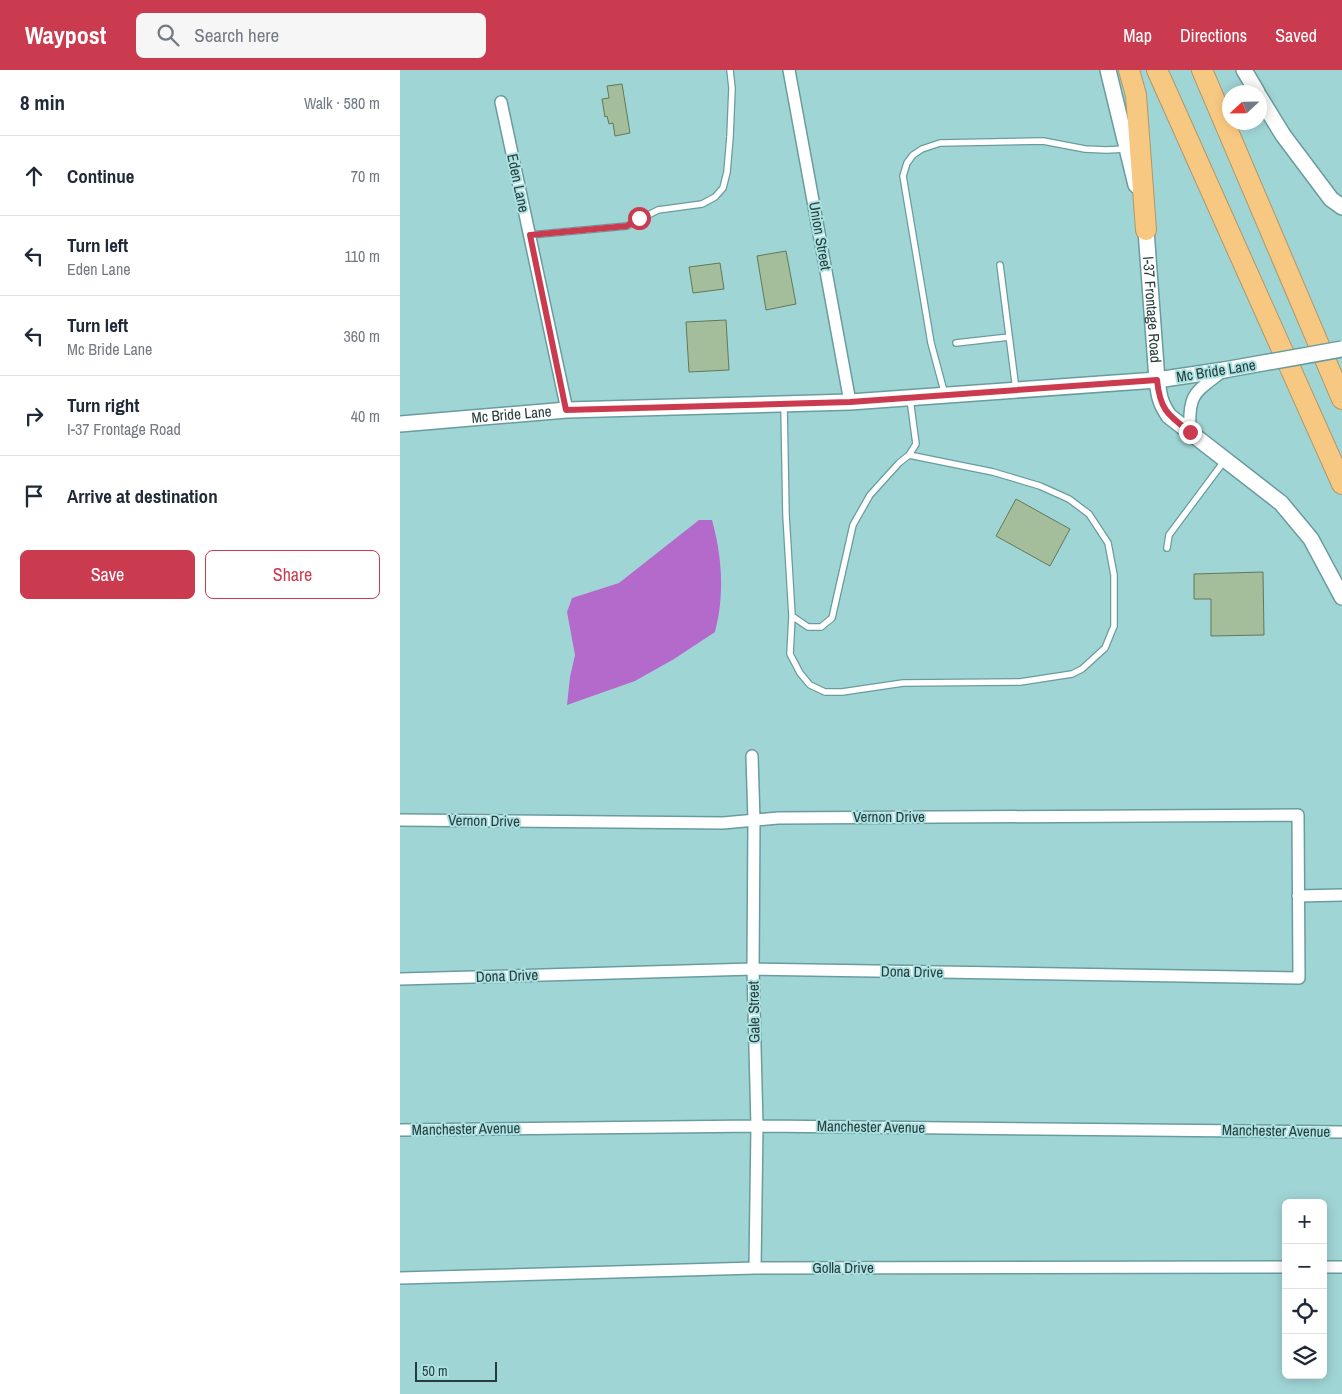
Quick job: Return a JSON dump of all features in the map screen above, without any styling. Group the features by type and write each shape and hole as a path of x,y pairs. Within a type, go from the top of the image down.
{"highway":[{"path":"1129,70 1136,95 1146,230"},
{"path":"1157,70 1342,484"},
{"path":"1202,70 1342,399"}],"street":[{"name":"Union Street","path":"789,70 850,402"},
{"name":"I-37 Frontage Road","path":"1108,70 1146,230 1157,380 1162,406 1169,416 1281,503 1311,540 1342,597"},
{"path":"1244,70 1253,85"},
{"name":"Eden Lane","path":"501,102 566,410"},
{"path":"1267,108 1283,135 1331,199 1342,207"},
{"name":"Mc Bride Lane","path":"400,424 566,410 850,402 1157,380 1342,349"},
{"path":"1190,432 1191,400 1197,392 1224,370"},
{"name":"Gale Street","path":"752,756 754,820 753,970 757,1126 755,1268"},
{"name":"Vernon Drive","path":"400,820 723,823 788,818 1298,815 1298,896"},
{"path":"1298,896 1342,895"},
{"name":"Dona Drive","path":"400,979 753,970 1299,978 1298,896"},
{"name":"Manchester Avenue","path":"400,1130 757,1126 1342,1132"},
{"name":"Golla Drive","path":"400,1278 755,1268 1282,1267"},
{"path":"1327,1267 1342,1267"}],"lane":[{"path":"530,235 627,226 658,210 702,204 715,197 723,188 728,163 732,88 730,70"},
{"path":"945,394 931,343 903,176 907,163 913,155 922,149 940,143 1043,141 1106,150 1128,149"},
{"path":"1000,265 1016,390"},
{"path":"956,342 1009,337"},
{"path":"792,616 808,627 821,627 832,618 853,525 870,494 909,455 916,444 910,397"},
{"path":"784,404 786,515 792,616 790,654 800,673 810,685 824,692 842,692 903,683 1020,682 1072,674 1082,669 1105,648 1114,626 1114,575 1108,544 1089,514 1069,499 1040,486 993,472 909,455"},
{"path":"1167,548 1169,535 1225,460"}],"shaded area":[{"path":"699,520 712,520 718,547 721,590 715,632 674,659 635,681 567,705 575,655 567,612 572,598 619,583"}],"building":[{"path":"622,84 630,133 615,136 613,123 609,124 607,116 605,117 602,99 609,98 607,86"},
{"path":"786,251 796,304 766,310 757,256"},
{"path":"720,263 724,289 693,293 689,267"},
{"path":"726,320 729,370 689,372 686,322"},
{"path":"1016,499 1070,529 1050,566 996,536"},
{"path":"1263,572 1264,635 1211,636 1211,599 1194,599 1194,574"}],"route":[{"path":"639,218 627,226 530,235 566,410 850,402 1157,380 1162,406 1169,416 1190,432"}]}
